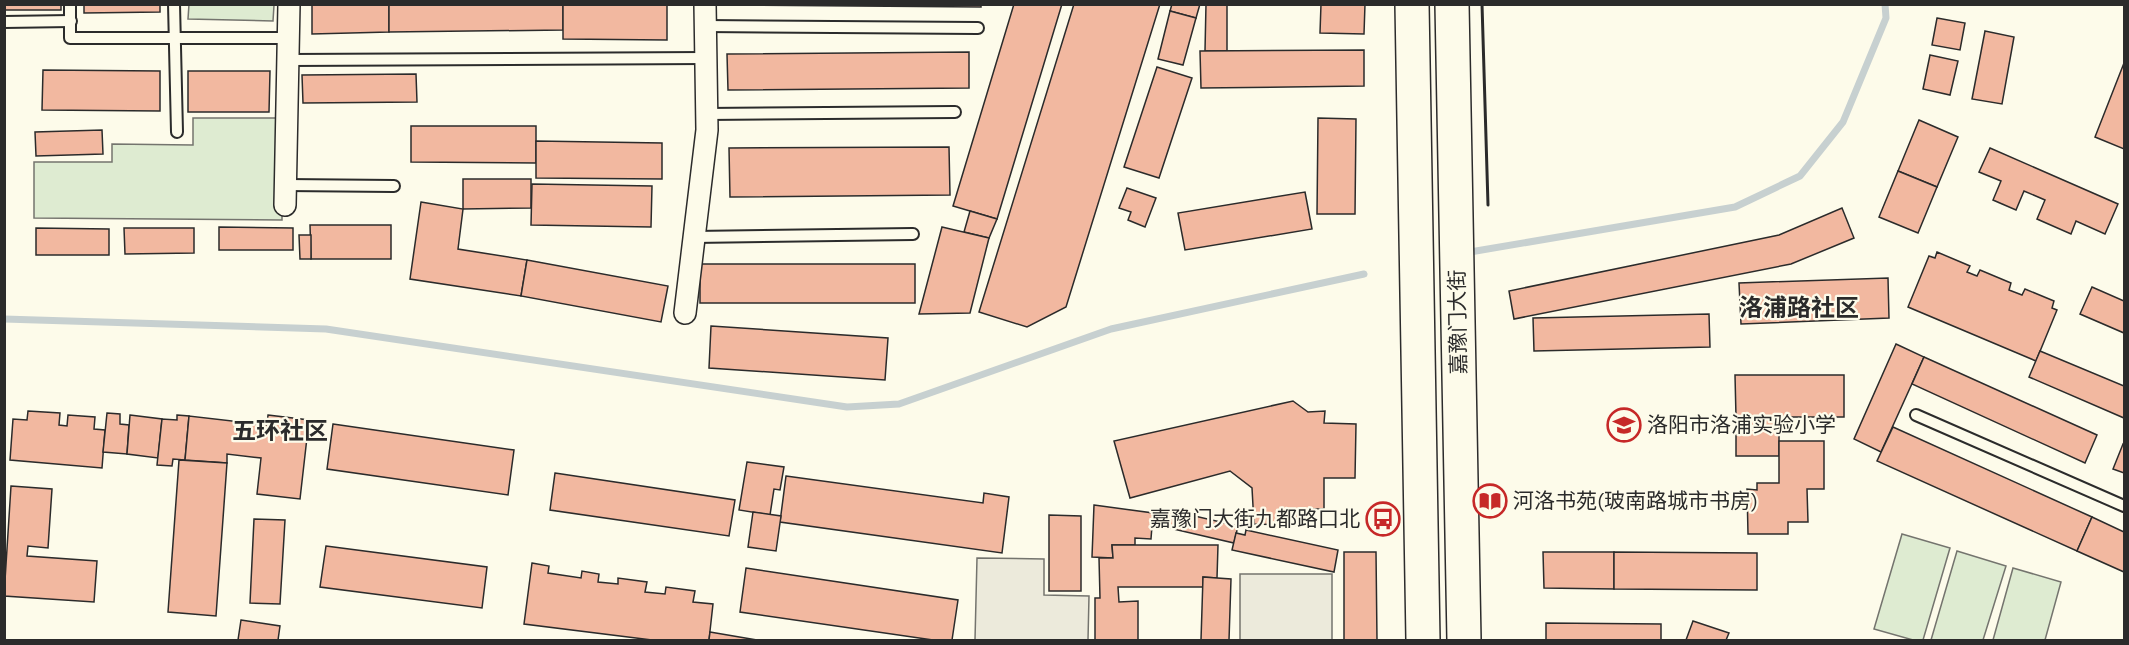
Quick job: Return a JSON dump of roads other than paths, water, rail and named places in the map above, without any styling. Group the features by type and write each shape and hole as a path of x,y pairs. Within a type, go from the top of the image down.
{"highway":[{"name":"嘉豫门大街","path":"1412,4 1423,640"},
{"name":"嘉豫门大街","path":"1452,4 1464,640"}],"street":[{"path":"286,195 289,4"},
{"path":"685,313 706,114 705,4"}],"lane":[{"path":"70,4 70,38 288,38"},
{"path":"174,4 177,132"},
{"path":"4,22 70,21"},
{"path":"705,26 978,28"},
{"path":"288,60 706,58"},
{"path":"706,114 955,112"},
{"path":"286,195 394,186"},
{"path":"694,237 913,234"},
{"path":"1916,415 2124,506"}],"waterway":[{"path":"1470,252 1735,207 1800,176 1843,122 1886,18 1885,4"},
{"path":"4,319 326,329 847,407 899,404 1111,329 1364,274"}],"place":[{"name":"洛阳市洛浦实验小学","path":"1624,425"},
{"name":"河洛书苑(玻南路城市书房)","path":"1490,501"},
{"name":"嘉豫门大街九都路口北","path":"1383,519"}],"district":[{"name":"洛浦路社区","path":"1799,308"},
{"name":"五环社区","path":"280,431"}]}
